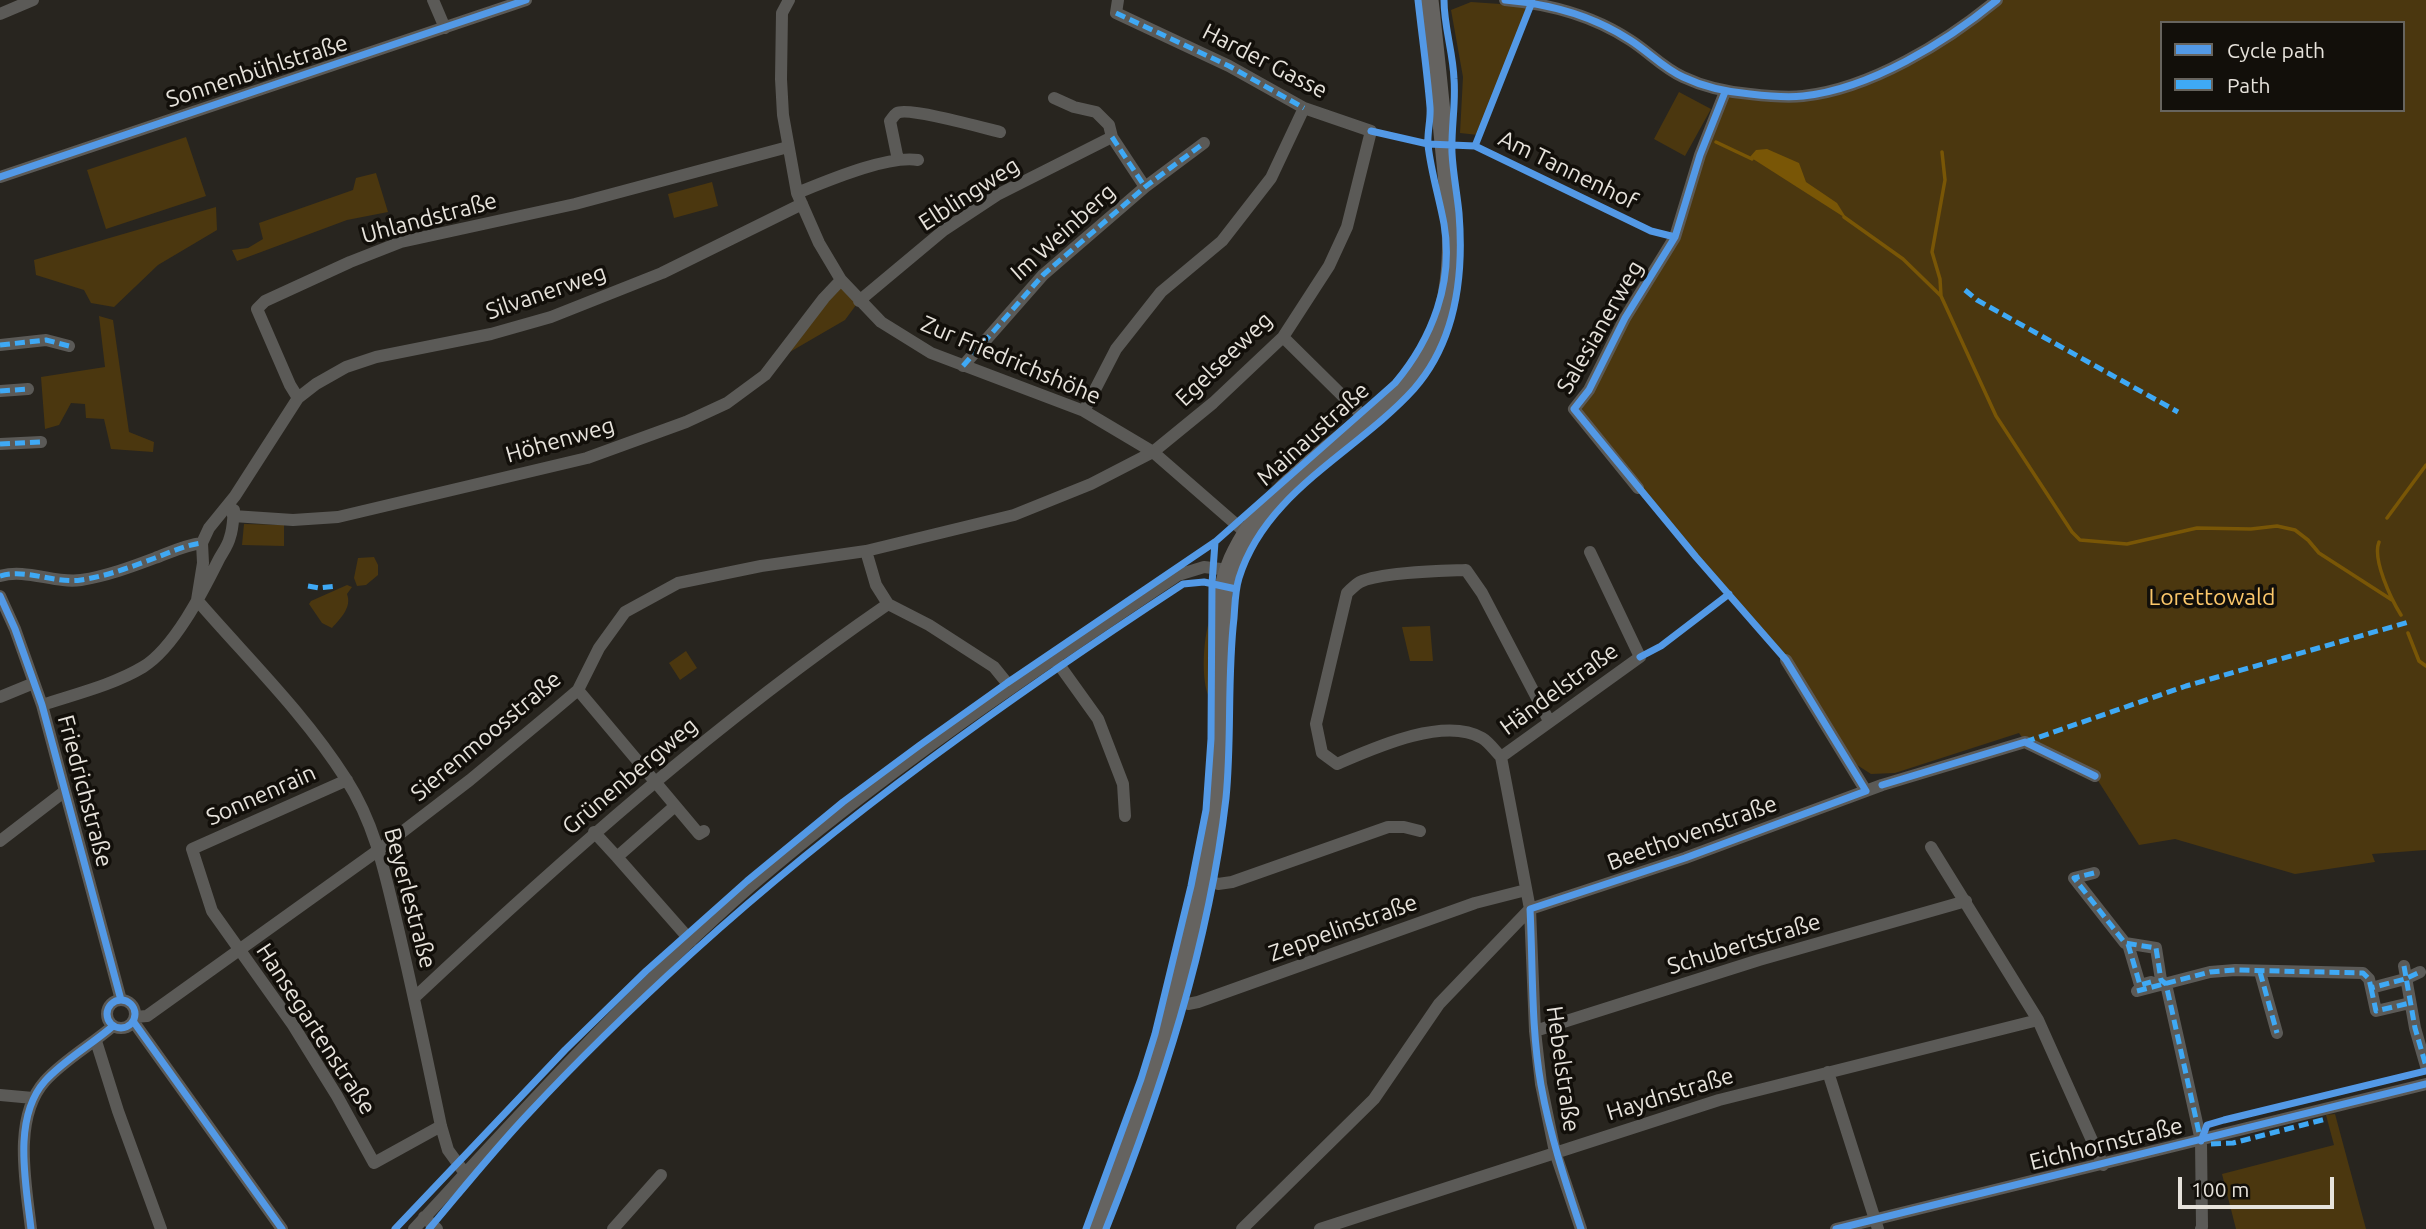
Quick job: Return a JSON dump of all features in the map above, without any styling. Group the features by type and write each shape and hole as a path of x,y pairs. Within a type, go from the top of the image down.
{"main road":[{"name":"Mainaustraße","path":"1098,1229 1149,1090 1205,879 1216,810 1223,594 1229,570 1246,533 1269,505 1404,385 1436,335 1451,285 1452,226 1429,0"}],"street":[{"path":"0,14 33,0"},
{"path":"433,0 445,28"},
{"name":"Sonnenbühlstraße","path":"0,177 526,0"},
{"name":"Zur Friedrichshöhe","path":"789,0 782,13 781,79 788,147 799,198 819,243 841,281 881,322 931,353 1084,411 1153,452 1246,533"},
{"name":"Harder Gasse","path":"1118,0 1116,13 1229,66 1304,107 1371,131"},
{"path":"1505,0 1532,1 1587,16 1631,41 1683,77 1725,92 1803,96 1880,74 1907,61 1951,34 1997,0"},
{"name":"Salesianerweg","path":"1638,488 1574,410 1589,390 1625,318 1675,237 1700,155 1725,92"},
{"path":"1054,98 1074,107 1096,112 1109,125 1112,137 1145,187"},
{"path":"1084,411 1116,349 1161,292 1222,241 1271,178 1304,107"},
{"path":"898,160 890,121 897,113 907,111 1000,132"},
{"name":"Egelseeweg","path":"1153,452 1213,403 1283,337 1329,266 1347,227 1371,131"},
{"name":"Elblingweg","path":"859,301 944,230 997,195 1112,137"},
{"name":"Im Weinberg","path":"963,366 1043,275 1145,187 1204,143"},
{"name":"Uhlandstraße","path":"298,398 257,309 265,301 401,242 575,204 788,147"},
{"path":"799,198 898,160 918,160"},
{"name":"Silvanerweg","path":"298,398 316,384 376,357 492,334 562,313 662,273 799,198"},
{"name":"Höhenweg","path":"233,516 293,520 338,517 587,458 687,422 727,403 765,374 824,298 841,281"},
{"path":"1283,337 1365,418"},
{"path":"0,345 47,340 69,346"},
{"path":"0,391 28,388"},
{"path":"197,600 203,563 202,543 209,528 235,496 298,398"},
{"path":"0,444 41,442"},
{"name":"Sierenmoosstraße","path":"134,1019 147,1016 240,950 470,780 578,690 599,648 625,612 678,583 761,566 866,551 1014,515 1091,484 1153,452"},
{"path":"42,705 144,666 174,636 231,537 235,496"},
{"path":"0,576 10,573 38,578 78,580 116,572 187,545 202,543"},
{"path":"866,551 876,585 888,604 929,625 994,667 1011,688"},
{"name":"Händelstraße","path":"1530,909 1501,757 1640,657 1590,552"},
{"path":"414,1229 612,1015 752,886 852,805 1011,688 1178,575 1204,567 1229,570"},
{"path":"1501,757 1483,738 1455,729 1393,740 1337,764 1322,753 1316,724 1347,593 1357,583 1393,576 1466,570 1482,593 1549,721"},
{"name":"Friedrichstraße","path":"0,596 15,629 42,705 121,1000 133,1007 134,1019 282,1229"},
{"name":"Beyerlestraße","path":"197,600 297,710 347,780 370,824 380,849 441,1126 448,1150 464,1172"},
{"name":"Grünenbergweg","path":"414,998 594,832 654,781 743,710 888,604"},
{"path":"1055,659 1098,719 1123,784 1125,816"},
{"path":"1786,660 1866,791"},
{"path":"0,697 34,683"},
{"path":"578,690 699,834 704,831"},
{"name":"Beethovenstraße","path":"1242,1229 1374,1099 1438,1004 1530,909 1685,859 1866,791 2025,742 2095,776"},
{"name":"Sonnenrain","path":"192,849 347,780"},
{"path":"0,841 65,791"},
{"path":"618,857 675,806"},
{"path":"1205,879 1218,884 1232,882 1388,827 1420,831"},
{"path":"594,832 691,941"},
{"path":"1931,847 2038,1020 2103,1165"},
{"name":"Hansegartenstraße","path":"192,849 212,911 293,1025 374,1163 441,1126"},
{"path":"2094,873 2074,878 2104,918 2128,944 2140,985 2164,982"},
{"name":"Zeppelinstraße","path":"1174,1001 1198,1002 1475,903 1526,890"},
{"name":"Schubertstraße","path":"1535,1031 1759,960 1966,901"},
{"name":"Hebelstraße","path":"1530,909 1535,1031 1541,1084 1555,1152 1581,1229"},
{"path":"2128,944 2156,948 2200,1141"},
{"path":"2137,990 2210,972 2235,970 2362,973 2369,979 2376,1011 2410,1003"},
{"path":"2260,972 2277,1033"},
{"path":"2371,988 2404,972 2420,972"},
{"path":"2404,972 2426,1066"},
{"path":"121,1000 108,1009 108,1020 113,1026 126,1028 134,1019"},
{"name":"Haydnstraße","path":"1326,1228 1719,1100 2038,1020"},
{"path":"31,1229 24,1140 33,1098 58,1070 113,1026"},
{"path":"96,1041 122,1125 161,1229"},
{"path":"1828,1072 1877,1224"},
{"name":"Eichhornstraße","path":"1836,1229 1877,1224 2426,1084"},
{"path":"0,1095 33,1098"},
{"name":"Eichhornstraße","path":"2200,1141 2200,1229"},
{"path":"613,1229 661,1175"},
{"path":"424,1217 437,1229"}],"green space":[{"name":"Lorettowald","path":"1997,0 2426,0 2426,850 2372,854 2375,862 2295,874 2175,839 2139,845 2095,776 2025,742 2019,733 1895,773 1871,774 1857,765 1786,660 1574,410 1675,237 1725,92 1803,96 1880,74"},
{"path":"1471,2 1530,6 1478,135 1460,133 1463,77 1451,10"},
{"path":"1679,92 1711,109 1685,156 1654,139"},
{"path":"186,137 206,196 106,229 87,170"},
{"path":"376,173 388,212 347,220 237,261 232,250 248,248 263,239 259,223 353,190 356,178"},
{"path":"712,182 718,206 674,218 668,194"},
{"path":"216,207 217,230 158,265 114,307 91,303 84,290 36,275 34,260"},
{"path":"842,282 859,301 845,320 776,360"},
{"path":"99,316 113,320 129,432 154,442 153,452 111,449 104,419 86,418 85,404 71,403 59,425 45,429 41,377 105,367"},
{"path":"244,524 284,525 284,546 242,545"},
{"path":"374,557 378,565 378,575 366,585 357,586 354,578 358,558"},
{"path":"347,585 352,587 347,594 347,608 332,628 322,623 309,604"},
{"path":"1212,614 1210,699 1205,681 1204,657 1206,632"},
{"path":"1430,626 1433,661 1410,661 1402,627"},
{"path":"686,651 697,668 680,680 669,663"},
{"path":"2335,1114 2366,1229 2236,1229 2222,1174 2334,1145 2326,1115"}],"shaded area":[{"path":"1767,149 1799,163 1806,182 1837,203 1847,219 1750,157 1756,150"}],"waterway":[{"path":"1716,142 1752,159"},
{"path":"1942,152 1945,180 1932,252 1940,279 1941,296 1996,416 2072,532 2080,540 2127,544 2197,528 2251,529 2277,526 2295,530 2319,553 2392,600"},
{"path":"1844,217 1903,259 1941,296"},
{"path":"2387,518 2426,465"},
{"path":"2379,542 2380,568 2401,615"},
{"path":"2408,633 2419,661 2426,666"}],"marked path":[{"path":"1116,13 1229,66 1304,108"},
{"path":"1112,137 1145,187"},
{"path":"963,366 1043,275 1145,187 1204,143"},
{"path":"1965,290 1977,300 2178,412"},
{"path":"0,345 46,340 69,346"},
{"path":"0,391 28,389"},
{"path":"0,444 41,442"},
{"path":"0,576 20,574 81,580 119,571 202,543"},
{"path":"308,586 337,586"},
{"path":"2025,742 2186,686 2409,622"},
{"path":"2094,873 2074,878 2125,943 2156,948 2161,980 2166,984 2200,1137"},
{"path":"2128,944 2140,985 2151,982"},
{"path":"2404,966 2415,1028 2426,1066"},
{"path":"2137,991 2210,972 2235,970 2363,973 2369,979 2371,988 2420,972"},
{"path":"2260,972 2277,1033"},
{"path":"2371,988 2376,1011 2410,1003"},
{"path":"2211,1144 2233,1143 2326,1119"}],"cycle path":[{"path":"0,177 526,0"},
{"path":"395,1229 565,1050 646,971 747,881 843,802 920,745 1215,542 1395,383 1420,348 1429,329 1443,288 1446,267 1444,224 1428,145 1430,107 1418,0"},
{"path":"1106,1229 1164,1071 1208,908 1226,798 1232,640 1239,578 1252,548 1270,521 1291,497 1391,412 1414,389 1440,350 1448,328 1458,283 1460,236 1452,153 1454,79 1444,0"},
{"path":"1505,0 1538,4 1586,17 1616,31 1662,65 1699,84 1733,92 1790,97 1828,92 1880,74 1955,32 1997,0"},
{"path":"1475,146 1532,2"},
{"path":"1581,1229 1553,1140 1541,1085 1534,1020 1530,909 1685,858 1866,791 1786,660 1696,557 1574,409 1589,390 1625,318 1675,237 1700,155 1725,92"},
{"name":"Am Tannenhof","path":"1371,131 1428,144 1475,146 1651,231 1675,237"},
{"path":"1086,1229 1155,1034 1191,886 1206,810 1211,739 1212,584 1215,542"},
{"path":"429,1229 516,1127 630,1011 750,902 869,805 993,714 1183,584 1204,582 1236,589"},
{"path":"1640,657 1661,646 1729,594"},
{"path":"0,596 15,629 42,705 121,1000"},
{"path":"1882,785 2025,742 2095,776"},
{"path":"121,1000 131,1004 135,1014 131,1024 121,1028 111,1024 107,1014 111,1004 121,1000"},
{"path":"133,1021 282,1229"},
{"path":"31,1229 24,1152 28,1113 35,1096 52,1073 113,1026"},
{"path":"2201,1141 2207,1125 2426,1071"},
{"path":"1836,1229 2426,1084"}]}
